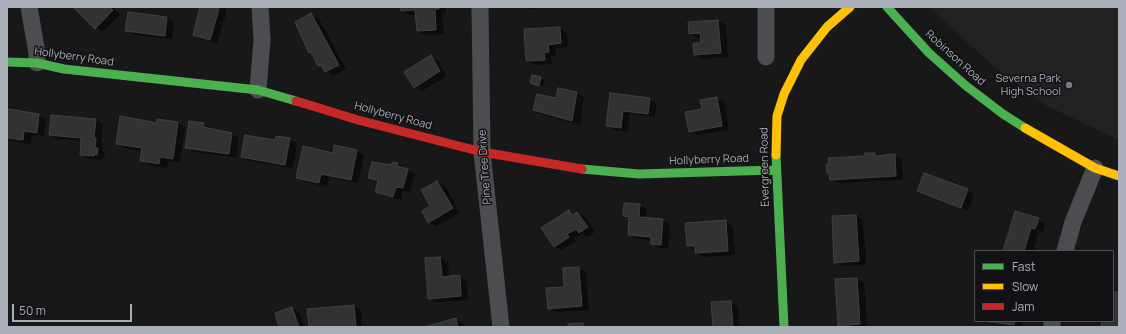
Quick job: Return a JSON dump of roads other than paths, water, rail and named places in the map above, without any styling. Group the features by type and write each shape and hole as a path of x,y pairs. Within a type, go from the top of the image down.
{"street":[{"path":"29,7 37,53 37,63"},
{"path":"258,90 262,40 260,7"},
{"name":"Pine Tree Drive","path":"480,7 482,152 501,327"},
{"path":"766,7 766,57"},
{"name":"Evergreen Road","path":"784,327 775,170 777,116 793,74 812,43 850,7"},
{"name":"Robinson Road","path":"887,7 929,53 970,89 1003,114 1039,137 1095,168 1119,176"},
{"name":"Hollyberry Road","path":"7,62 37,63 64,69 258,90 358,120 482,152 576,168 639,174 775,170"},
{"path":"1065,250 1073,222 1095,168"}],"place":[{"name":"Severna Park High School","path":"1069,85"}]}
